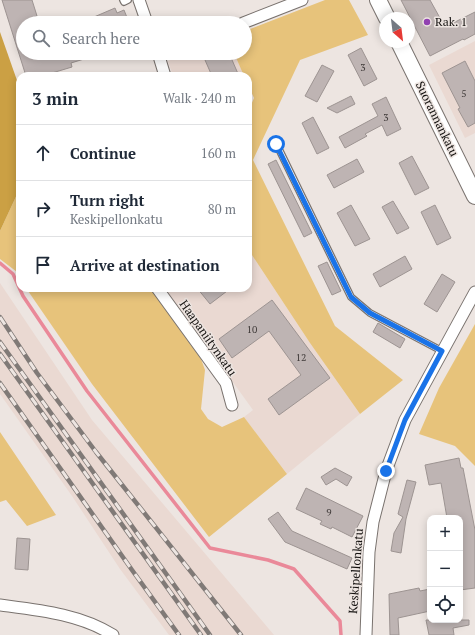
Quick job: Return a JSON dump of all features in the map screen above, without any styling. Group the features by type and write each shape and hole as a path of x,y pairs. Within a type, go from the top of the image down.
{"street":[{"path":"139,0 145,16"},
{"path":"252,19 302,0"},
{"path":"378,0 384,12"},
{"name":"Suorannankatu","path":"402,48 475,196"},
{"path":"162,60 164,72"},
{"name":"Haapaniitynkatu","path":"160,292 226,383 232,405"},
{"name":"Keskipellonkatu","path":"366,635 369,552 372,529 386,471 405,420 475,292"},
{"path":"0,605 60,614 103,628 113,635"}],"lane":[{"path":"123,0 124,2 128,0"},
{"path":"276,144 351,297 370,313 442,351"}],"shaded area":[{"path":"325,0 349,0 368,35 300,60 253,160 335,326 403,380 360,414 310,343 252,255 252,103 254,98 252,94 252,72 242,72 237,60 252,60 252,28"},
{"path":"0,32 16,78 16,197 0,231"},
{"path":"475,41 475,133 465,138 429,65"},
{"path":"237,60 242,72 172,72 168,61"},
{"path":"16,197 16,271 0,259 0,231"},
{"path":"252,255 310,343 360,414 287,474 244,417 253,410 168,292 252,292"},
{"path":"0,283 92,420 274,635 169,635 120,569 72,496 0,394"},
{"path":"29,292 153,292 201,359 205,370 201,409 208,419 222,427 244,417 287,474 209,537 92,384"},
{"path":"475,324 475,466 455,446 419,434 439,388"},
{"path":"0,432 56,515 27,526 6,500 0,502"}],"building":[{"path":"2,0 32,0 37,16 16,16 16,44"},
{"name":"Rak. 1","path":"401,0 430,0 445,27 475,12 475,34 430,56 415,27 415,12 407,12"},
{"path":"115,8 117,13 124,10 126,16 96,16"},
{"path":"361,48 377,79 364,86 348,55"},
{"path":"21,60 81,60 71,63 72,67 55,72 25,72"},
{"path":"205,60 232,60 237,72 210,72"},
{"path":"465,61 475,81 475,123 468,127 458,109 460,108 442,73"},
{"path":"322,65 334,71 317,102 305,96"},
{"path":"351,96 355,104 337,113 327,108"},
{"path":"386,97 401,129 387,136 382,125 365,134 367,136 345,148 339,137 378,116 372,104"},
{"path":"313,117 329,148 317,154 302,123"},
{"path":"412,156 429,188 415,195 399,163"},
{"path":"357,159 364,172 334,188 327,175"},
{"path":"276,160 312,233 304,237 268,164"},
{"path":"393,201 409,228 397,234 382,207"},
{"path":"351,205 370,239 355,246 337,213"},
{"path":"435,205 451,238 437,245 421,212"},
{"path":"405,256 412,269 380,287 373,274"},
{"path":"327,262 341,291 332,295 318,266"},
{"path":"442,274 455,282 437,312 424,304"},
{"path":"200,292 226,292 210,304"},
{"path":"272,300 330,378 279,415 268,399 301,375 269,331 232,358 219,339"},
{"path":"378,323 405,339 400,348 373,332"},
{"path":"459,458 461,468 463,468 475,530 475,588 463,590 463,515 446,515 441,483 429,485 425,465"},
{"path":"335,468 352,477 347,486 336,479 326,485 321,477"},
{"path":"407,480 416,482 406,519 401,553 391,551 394,533 403,517 398,514"},
{"path":"306,488 363,516 352,537 332,527 331,529 320,524 322,521 296,509"},
{"path":"278,512 292,531 352,558 347,569 285,542 268,519"},
{"path":"17,538 30,539 28,570 15,569"},
{"path":"419,588 420,591 427,590 427,612 398,618 399,635 390,635 389,594"},
{"path":"426,620 427,623 463,623 463,620 469,620 469,625 453,628 454,635 429,635"}],"waterway":[{"path":"0,263 13,274 16,281"},
{"path":"21,292 87,391 210,548 268,560 294,569 340,621 341,635"}],"railway":[{"path":"0,317 37,373 96,452 241,635"},
{"path":"0,342 210,635"},
{"path":"0,354 201,635"},
{"path":"0,383 179,635"}],"place":[{"name":"Rak. 1","path":"427,22"}],"route":[{"path":"276,144 351,297 370,313 442,351 405,420 386,471"}]}
